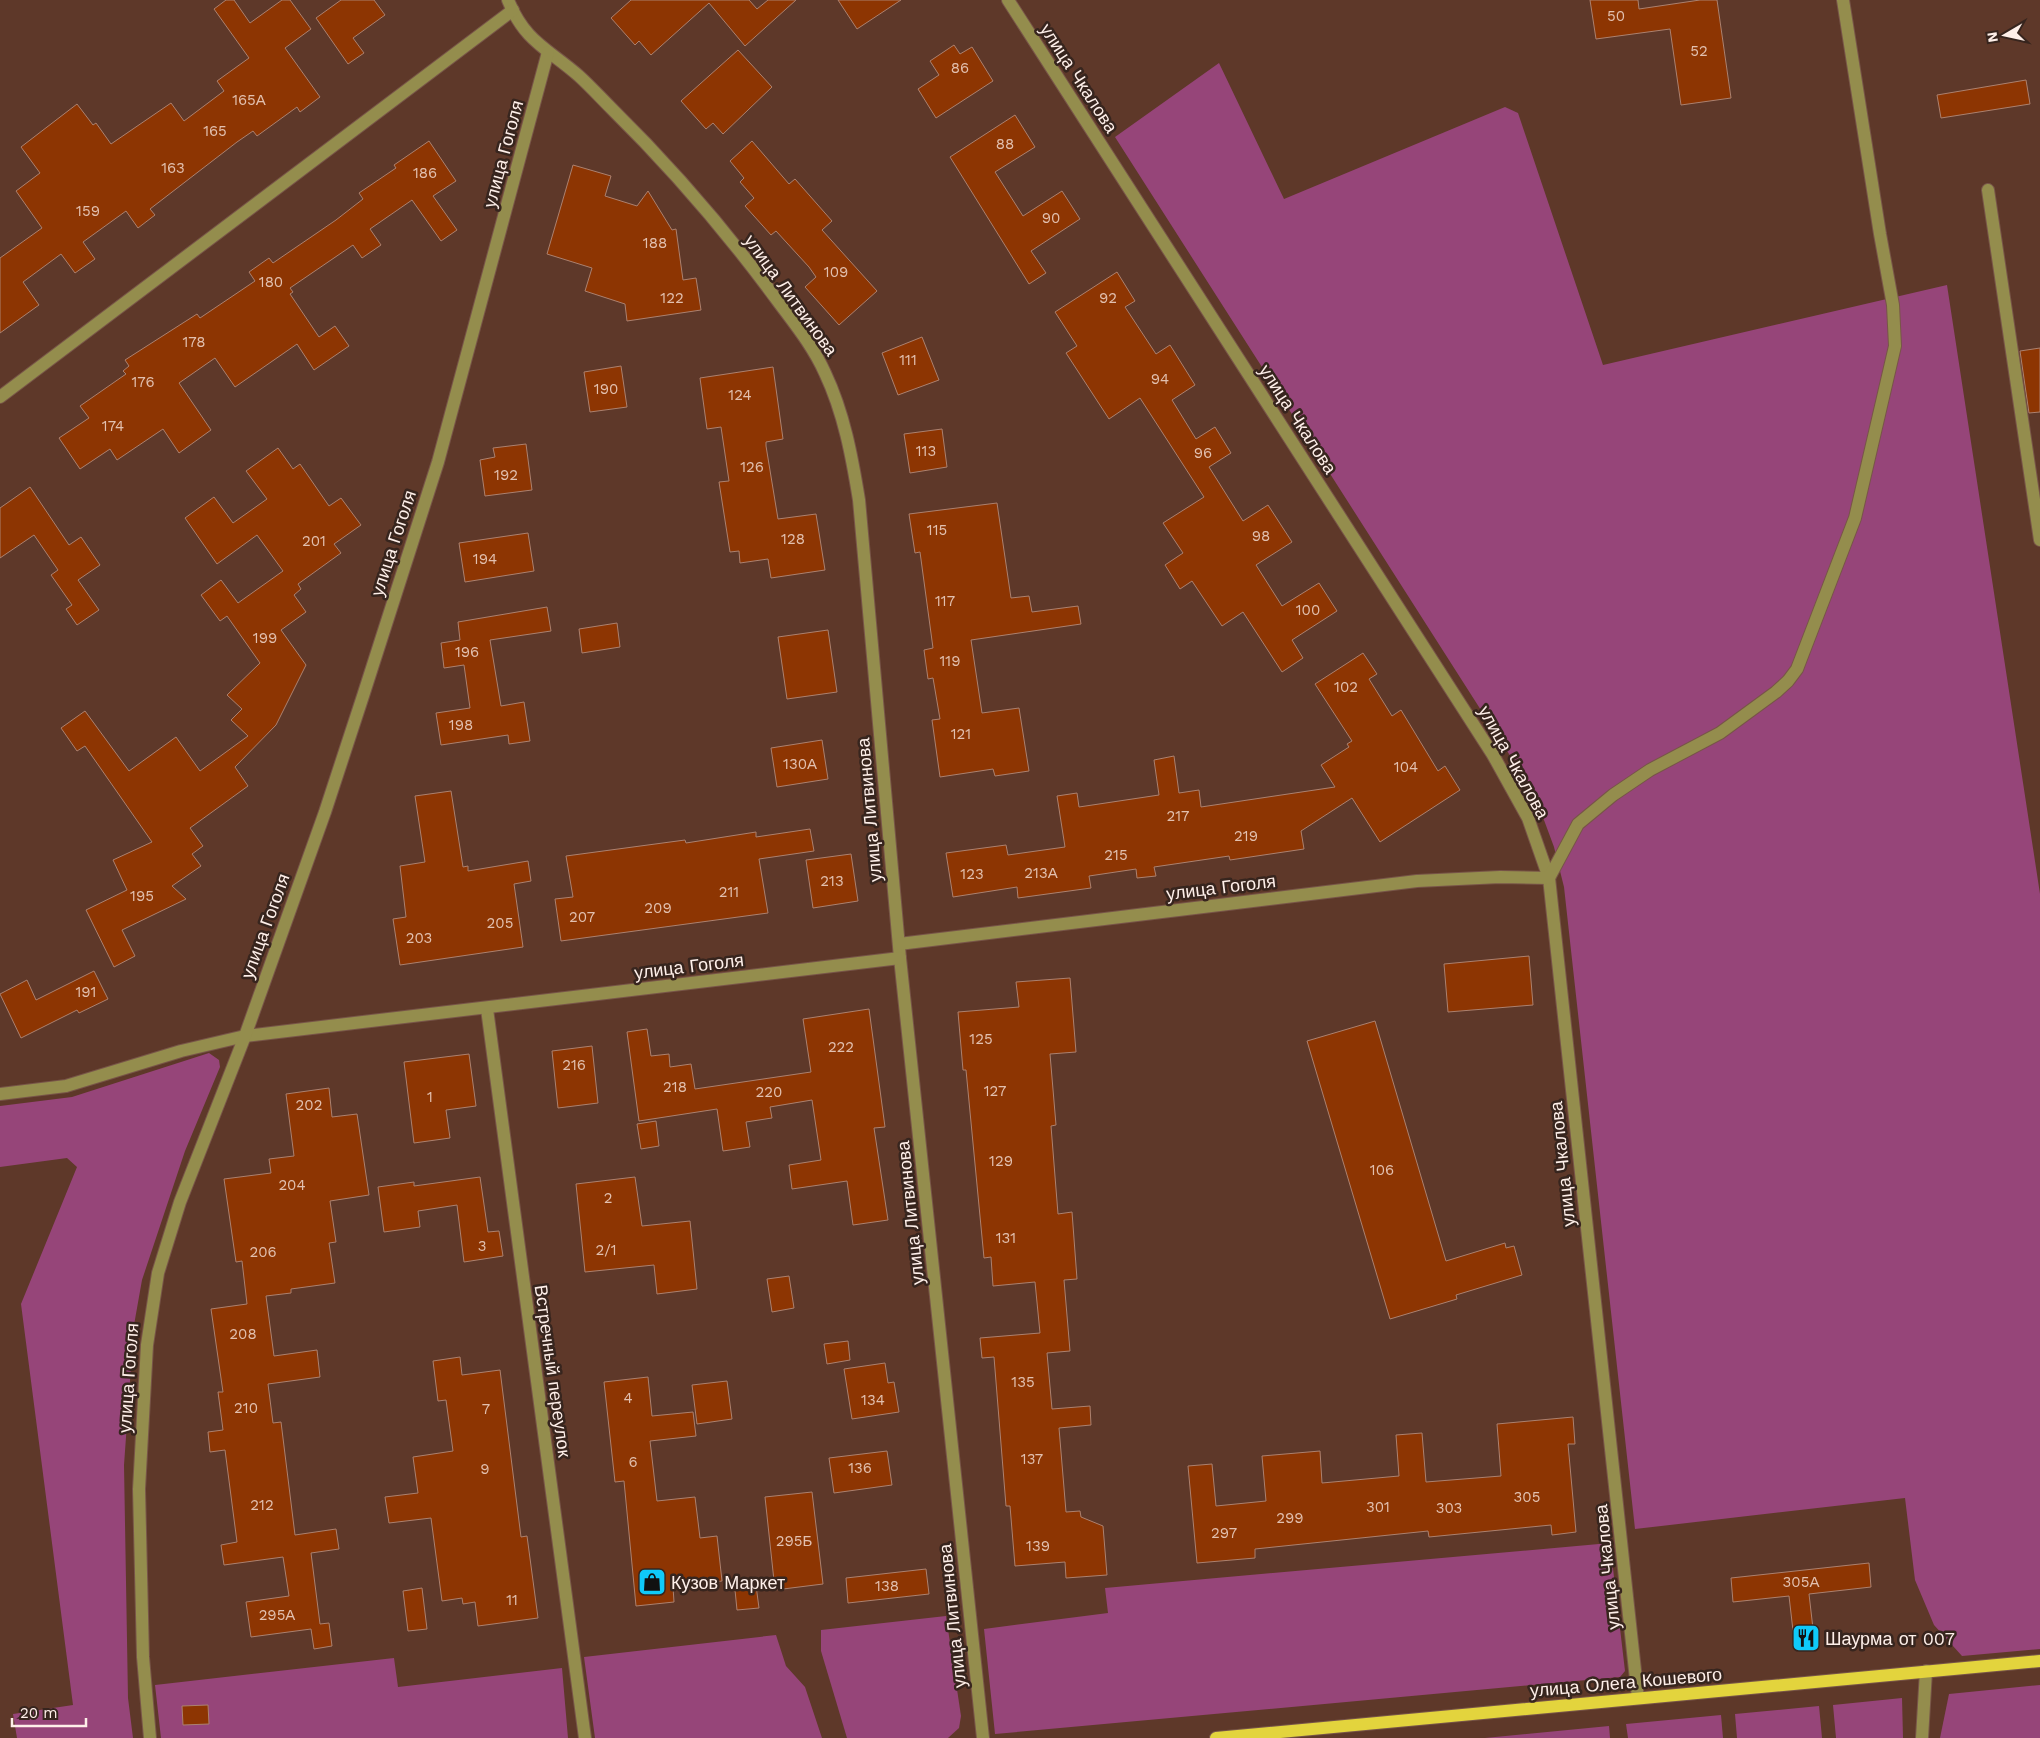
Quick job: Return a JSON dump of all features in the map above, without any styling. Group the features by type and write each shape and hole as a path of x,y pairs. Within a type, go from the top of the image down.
{"main road":[{"name":"улица Олега Кошевого","path":"1216,1738 2040,1661"}],"street":[{"name":"улица Чкалова","path":"1008,0 1494,755 1528,818 1549,878 1638,1698"},
{"path":"1549,878 1578,824 1613,795 1650,770 1720,733 1788,681 1797,669 1855,518 1895,346 1896,326 1843,0"},
{"path":"0,397 510,5"},
{"name":"улица Литвинова","path":"510,5 516,20 530,37 579,76 628,125 699,203 771,292 819,359 838,406 851,451 859,500 900,958 983,1738"},
{"name":"улица Гоголя","path":"150,1738 143,1657 139,1489 142,1407 152,1303 158,1273 174,1220 244,1036 325,812 438,462 548,52"},
{"path":"1988,190 2040,540"},
{"name":"улица Гоголя","path":"899,944 1417,881 1500,877 1549,878"},
{"name":"улица Гоголя","path":"0,1094 66,1086 181,1051 244,1036 900,958"},
{"name":"Встречный переулок","path":"487,1008 585,1738"},
{"path":"1922,1738 1926,1672"}],"shaded area":[{"path":"1219,63 1284,199 1505,107 1518,113 1603,365 1947,285 2040,894 2040,1649 1962,1656 1934,1625 1915,1580 1905,1498 1635,1529 1564,887 1554,847 1541,812 1509,754 1115,137"},
{"path":"209,1053 219,1060 220,1067 185,1151 142,1280 134,1325 124,1465 128,1698 133,1738 17,1738 13,1714 73,1705 21,1304 77,1167 67,1158 0,1167 0,1106 72,1097"},
{"path":"1610,1543 1625,1671 1620,1677 995,1734 984,1629 1108,1613 1105,1588"},
{"path":"946,1616 961,1716 959,1728 948,1738 847,1738 821,1651 821,1630"},
{"path":"776,1635 786,1666 805,1687 822,1738 595,1738 584,1657"},
{"path":"394,1658 398,1687 562,1668 568,1738 161,1738 155,1685"},
{"path":"2040,1685 2040,1738 1940,1738 1949,1694"},
{"path":"1902,1698 1903,1738 1836,1738 1833,1705"},
{"path":"1819,1706 1822,1738 1737,1738 1735,1714"},
{"path":"1721,1715 1723,1738 1628,1738 1626,1724"},
{"path":"1609,1726 1610,1738 1485,1738"}],"building":[{"path":"226,0 234,0 250,23 282,0 290,0 311,29 285,48 320,97 300,112 297,107 257,136 253,131 237,142 150,209 155,215 138,228 126,211 83,242 95,259 75,273 61,254 23,282 39,305 0,333 0,258 42,228 16,191 40,173 21,147 77,104 93,125 96,123 111,144 171,103 184,121 224,91 217,81 249,58 214,9"},
{"path":"341,0 374,0 385,15 353,38 364,53 348,64 316,18"},
{"path":"631,0 749,0 757,9 768,0 796,0 745,46 709,3 651,55 639,41 635,45 611,18"},
{"path":"838,0 901,0 857,29"},
{"path":"1590,0 1638,0 1639,9 1700,0 1717,0 1731,98 1681,105 1670,29 1596,39"},
{"path":"954,45 960,54 972,47 993,81 936,118 918,89 939,75 930,61"},
{"path":"738,50 772,87 723,134 713,123 706,129 681,101"},
{"path":"2026,80 2030,104 1941,118 1937,95"},
{"path":"1015,115 1035,147 995,172 1023,216 1062,191 1080,219 1031,251 1046,273 1029,284 950,157"},
{"path":"429,141 456,181 433,196 457,230 441,241 412,200 370,229 381,245 362,258 353,245 290,288 293,292 290,294 319,337 335,326 349,346 314,370 297,344 235,387 215,358 179,383 211,430 179,453 163,429 117,460 110,449 80,469 59,438 89,418 80,406 126,374 123,371 129,366 125,360 197,314 200,318 255,281 249,272 269,258 273,263 336,220 363,199 359,193 396,168 394,165"},
{"path":"752,141 789,184 795,179 832,221 822,230 877,291 839,325 805,287 816,277 809,267 776,231 771,235 745,206 754,198 740,182 744,178 730,161"},
{"path":"573,165 611,176 605,196 637,206 648,191 672,230 676,229 683,280 696,278 701,310 627,321 625,304 585,291 592,268 547,254"},
{"path":"1117,272 1135,301 1125,307 1156,354 1170,345 1195,385 1172,400 1196,439 1215,427 1231,453 1209,467 1243,521 1268,505 1292,542 1256,565 1282,606 1319,583 1337,611 1292,640 1303,658 1282,672 1243,612 1222,626 1192,581 1180,589 1165,565 1183,553 1163,523 1204,497 1140,398 1109,419 1066,353 1077,346 1055,312"},
{"path":"922,337 939,380 898,395 882,353"},
{"path":"2040,348 2040,412 2029,413 2020,351"},
{"path":"621,366 627,407 590,412 584,372"},
{"path":"773,367 783,439 766,442 766,446 778,519 816,514 825,570 771,578 768,559 740,563 739,551 730,552 719,482 729,481 721,427 707,429 700,378"},
{"path":"942,429 947,467 910,473 904,434"},
{"path":"526,444 532,490 485,496 480,460 495,457 493,448"},
{"path":"278,448 293,469 300,464 329,506 341,498 361,525 334,544 341,553 298,584 301,589 294,595 306,612 281,630 306,665 276,725 235,767 248,786 190,828 203,846 192,854 201,866 172,886 186,899 122,930 135,956 114,967 86,910 127,890 113,860 152,842 85,746 77,751 61,728 85,711 129,771 176,737 200,771 248,736 231,720 242,709 227,695 260,663 227,616 220,621 201,595 221,580 238,603 283,571 257,535 217,564 185,518 214,497 233,523 267,499 246,471"},
{"path":"30,487 69,545 81,537 100,565 78,580 99,610 77,625 66,609 72,605 51,575 58,570 34,535 0,558 0,508"},
{"path":"997,503 1011,598 1029,596 1032,612 1078,606 1081,624 971,640 982,713 1019,708 1029,771 995,776 993,769 940,777 932,720 940,719 933,678 928,679 924,650 933,648 920,552 915,553 909,514"},
{"path":"528,533 534,571 465,582 459,543"},
{"path":"547,607 551,631 490,640 501,706 524,702 530,741 509,744 508,735 441,745 436,713 470,708 464,665 444,668 441,643 460,640 458,622"},
{"path":"617,623 620,647 582,653 579,629"},
{"path":"828,630 837,692 787,699 778,637"},
{"path":"1363,653 1377,674 1369,679 1392,716 1401,710 1438,771 1445,766 1460,790 1380,842 1352,798 1301,831 1304,849 1230,860 1229,856 1154,867 1156,876 1137,878 1136,869 1089,876 1091,888 1018,898 1017,887 953,897 946,853 1006,845 1008,855 1065,847 1057,796 1077,793 1079,807 1159,795 1154,760 1174,756 1179,793 1199,790 1201,807 1335,787 1321,765 1349,747 1347,744 1352,741 1315,684"},
{"path":"822,740 828,779 777,787 771,748"},
{"path":"451,791 463,867 468,866 468,871 528,861 531,881 514,884 523,947 400,965 393,919 406,917 400,866 425,862 415,796"},
{"path":"810,829 814,851 759,859 768,913 561,941 555,899 573,897 566,856 685,840 686,843 756,832 756,837"},
{"path":"851,854 858,901 813,908 806,860"},
{"path":"1529,956 1533,1005 1448,1012 1444,964"},
{"path":"94,971 108,999 79,1013 77,1010 21,1038 0,994 27,980 36,1000"},
{"path":"1070,978 1076,1052 1050,1054 1056,1125 1051,1126 1058,1214 1072,1212 1077,1279 1064,1280 1070,1351 1047,1353 1052,1409 1090,1406 1091,1425 1059,1428 1066,1512 1080,1511 1081,1517 1103,1526 1107,1575 1066,1578 1065,1562 1015,1566 1010,1506 1006,1506 994,1357 982,1358 980,1338 1040,1333 1035,1282 993,1286 991,1257 984,1258 966,1070 963,1070 958,1012 1019,1007 1016,982"},
{"path":"869,1009 885,1127 874,1128 888,1220 853,1225 847,1181 792,1189 789,1165 821,1160 812,1100 770,1107 772,1118 746,1122 750,1147 723,1151 717,1109 639,1121 627,1032 647,1029 651,1056 669,1054 670,1067 691,1064 695,1089 811,1072 803,1019"},
{"path":"1375,1021 1446,1261 1505,1243 1506,1248 1514,1246 1522,1275 1456,1295 1457,1299 1390,1319 1307,1041"},
{"path":"592,1046 598,1103 558,1108 552,1051"},
{"path":"469,1054 476,1106 446,1110 450,1138 414,1143 404,1062"},
{"path":"329,1088 332,1117 357,1114 369,1195 330,1201 336,1242 329,1243 335,1283 291,1289 291,1293 266,1296 274,1356 317,1350 320,1377 268,1384 273,1423 281,1422 295,1535 336,1529 339,1549 311,1553 320,1624 329,1623 332,1646 314,1649 311,1629 251,1637 246,1602 289,1596 283,1557 224,1565 221,1545 237,1542 225,1450 210,1452 208,1432 223,1430 218,1392 223,1392 211,1309 247,1304 242,1261 236,1262 224,1179 271,1173 269,1159 294,1156 286,1094"},
{"path":"656,1121 659,1146 641,1149 637,1124"},
{"path":"480,1177 488,1232 499,1231 503,1256 464,1262 457,1205 418,1211 420,1227 384,1232 378,1187 414,1182 414,1186"},
{"path":"635,1177 642,1226 690,1221 697,1289 657,1294 654,1265 585,1272 576,1184"},
{"path":"789,1276 794,1308 772,1312 767,1279"},
{"path":"848,1341 850,1360 827,1364 824,1344"},
{"path":"460,1357 462,1375 500,1370 521,1537 527,1536 538,1618 478,1626 475,1602 463,1604 462,1598 442,1601 431,1518 389,1523 385,1497 418,1493 413,1457 453,1451 446,1400 438,1401 433,1361"},
{"path":"885,1363 888,1383 894,1382 899,1412 852,1419 844,1369"},
{"path":"648,1377 652,1416 693,1412 696,1436 650,1441 657,1501 695,1497 700,1538 717,1536 722,1581 673,1587 674,1602 636,1606 624,1481 615,1482 604,1382"},
{"path":"727,1381 732,1419 697,1424 692,1385"},
{"path":"1573,1417 1575,1444 1568,1444 1576,1532 1552,1535 1551,1525 1429,1537 1428,1531 1255,1549 1255,1558 1197,1563 1188,1466 1212,1464 1216,1506 1266,1501 1262,1456 1320,1451 1322,1483 1399,1476 1396,1435 1422,1433 1426,1482 1501,1476 1497,1424"},
{"path":"887,1451 892,1485 834,1493 829,1458"},
{"path":"812,1492 823,1584 775,1590 765,1497"},
{"path":"1869,1563 1871,1587 1809,1594 1815,1646 1795,1648 1789,1596 1733,1602 1731,1578"},
{"path":"926,1569 929,1594 848,1603 846,1578"},
{"path":"755,1578 759,1608 737,1610 734,1580"},
{"path":"422,1588 427,1629 408,1631 403,1591"},
{"path":"208,1705 209,1724 183,1725 182,1706"}],"place":[{"name":"Кузов Маркет","path":"652,1582"},
{"name":"Шаурма от 007","path":"1806,1638"}]}
